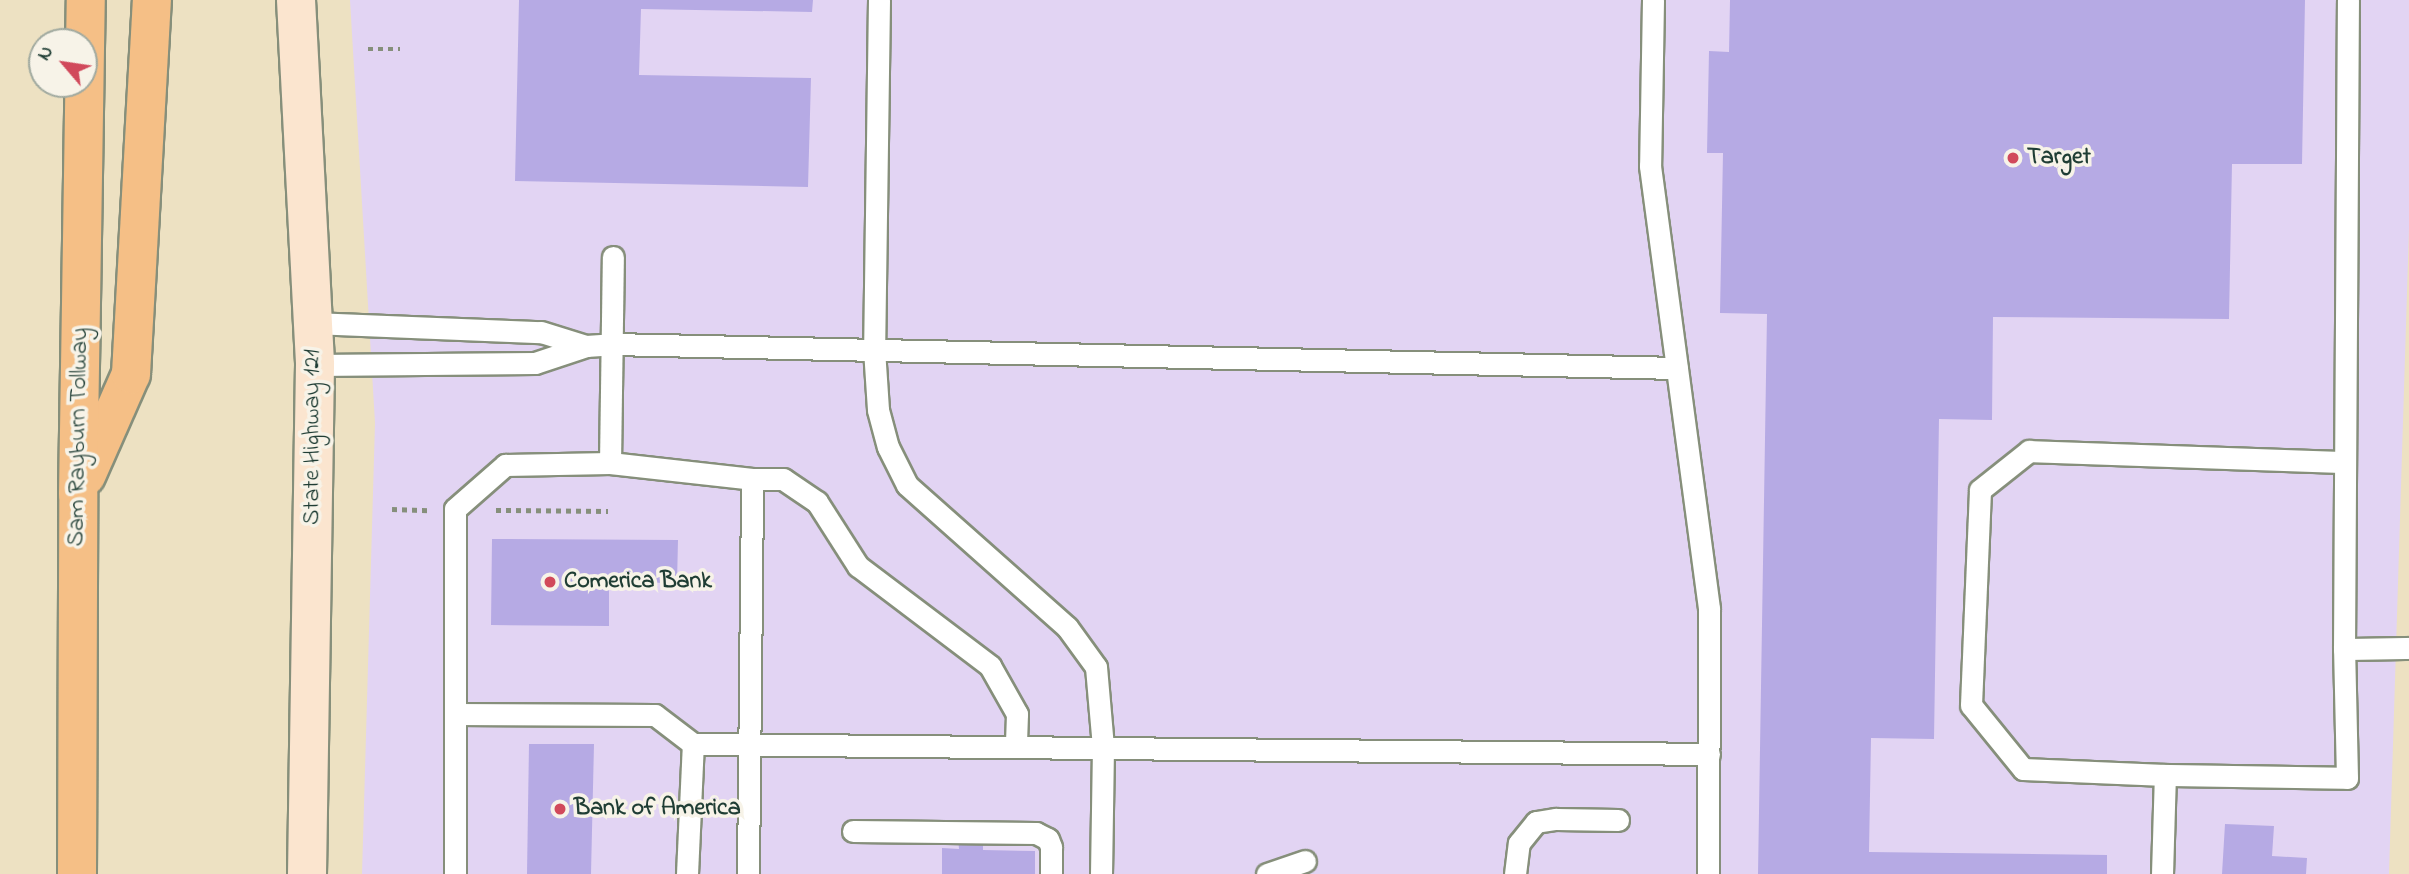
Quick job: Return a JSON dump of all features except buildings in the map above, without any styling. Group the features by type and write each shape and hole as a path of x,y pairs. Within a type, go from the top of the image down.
{"highway":[{"name":"Sam Rayburn Tollway","path":"77,874 78,494 86,0"},
{"path":"78,494 131,374 152,0"}],"main road":[{"name":"State Highway 121","path":"296,0 315,365 307,874"}],"lane":[{"path":"879,0 874,349 878,410 888,447 907,485 1074,637 1096,667 1103,747 1101,874"},
{"path":"1653,0 1650,166 1709,609 1708,874"},
{"path":"2345,462 2029,451 1980,490 1971,705 2023,769 2347,778 2344,649 2348,0"},
{"path":"610,463 613,257"},
{"path":"312,323 541,332 586,346"},
{"path":"315,365 535,363 586,346 612,344 1677,368"},
{"path":"455,874 455,509 505,465 610,463 752,479 783,479 817,502 858,566 990,666 1017,714 1016,746"},
{"path":"748,874 752,479"},
{"path":"2344,649 2409,648"},
{"path":"455,714 655,715 693,744 1709,754"},
{"path":"687,874 693,744"},
{"path":"2162,874 2165,775"},
{"path":"1515,874 1519,843 1536,822 1556,819 1618,820"},
{"path":"853,831 1036,833 1048,839 1051,847 1051,874"},
{"path":"1267,874 1305,861"}],"path":[{"path":"368,49 400,49"},
{"path":"392,509 440,510"},
{"path":"494,510 608,511"}],"shaded area":[{"path":"350,0 2409,0 2409,228 2389,874 362,874 375,423"}],"place":[{"name":"Target","path":"2013,158"},
{"name":"Comerica Bank","path":"550,582"},
{"name":"Bank of America","path":"560,809"}]}
